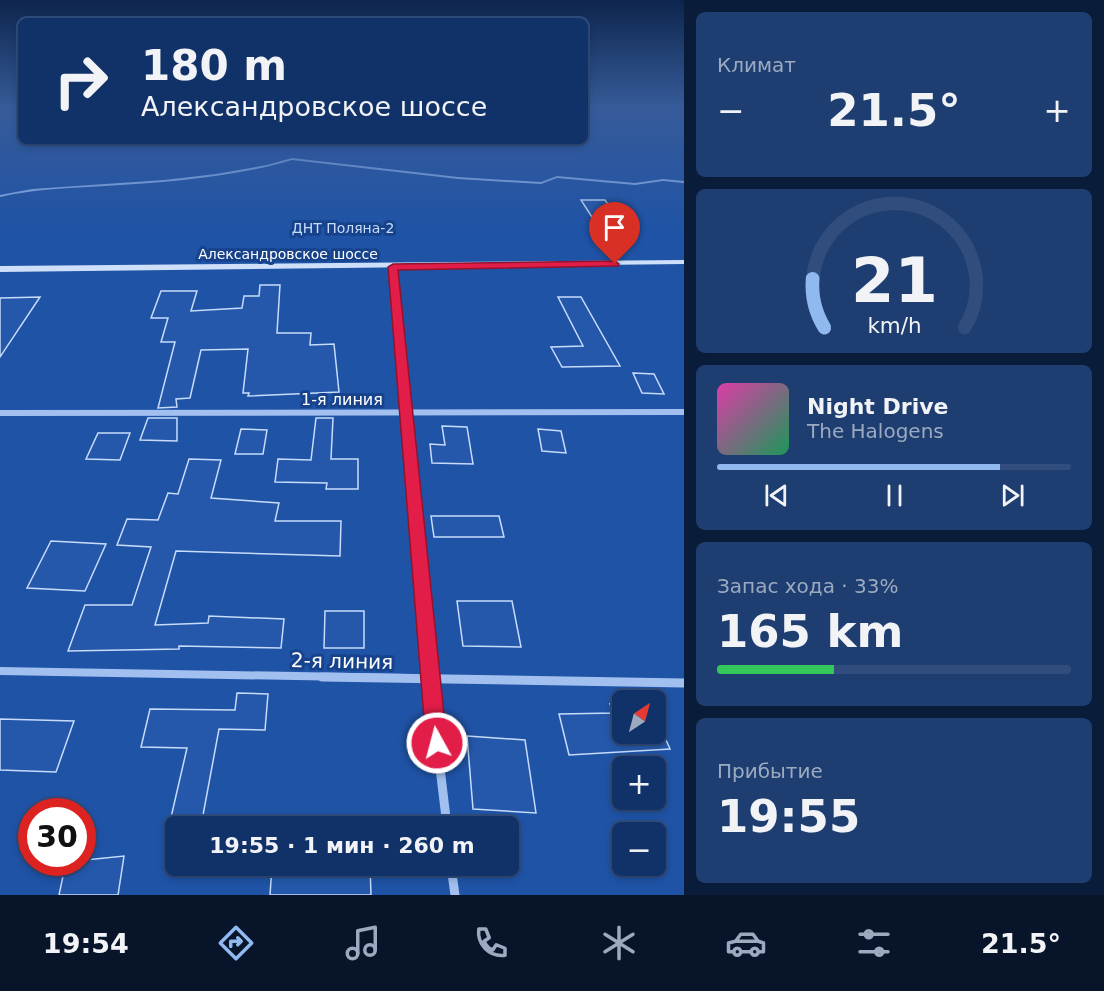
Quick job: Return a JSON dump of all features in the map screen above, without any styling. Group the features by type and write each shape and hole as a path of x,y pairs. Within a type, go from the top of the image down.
{"street":[{"name":"Александровское шоссе","path":"0,269 393,267 684,262"},
{"path":"393,267 429,680 446,816"},
{"name":"1-я линия","path":"0,413 684,412"},
{"name":"2-я линия","path":"0,671 684,683"},
{"path":"452,876 455,895"}],"green space":[{"name":"ДНТ Поляна-2","path":"0,150 684,150 684,895 0,895"}],"building":[{"path":"581,200 605,200 632,239 606,239"},
{"path":"260,285 280,285 277,333 311,333 310,345 334,344 339,392 248,396 249,393 243,393 248,349 201,350 190,398 176,399 177,407 158,408 175,342 161,342 168,318 151,318 161,291 197,291 191,311 242,308 244,296 259,296"},
{"path":"40,297 0,357 0,298"},
{"path":"558,297 581,297 620,366 562,367 551,347 583,346"},
{"path":"633,373 654,374 664,394 642,393"},
{"path":"148,418 177,418 177,441 140,440"},
{"path":"316,418 333,418 331,459 358,459 358,489 326,489 327,483 275,482 278,459 311,460"},
{"path":"442,426 467,427 473,464 432,463 430,444 445,445"},
{"path":"241,429 267,430 263,454 235,454"},
{"path":"538,429 561,431 566,453 542,451"},
{"path":"98,433 130,433 120,460 86,459"},
{"path":"189,459 221,460 211,498 279,503 275,521 341,521 340,556 176,551 155,625 208,623 209,616 284,619 281,648 179,646 179,649 68,651 85,605 132,605 151,547 117,545 127,519 158,520 168,493 178,494"},
{"path":"431,516 499,516 504,537 434,537"},
{"path":"51,541 106,544 85,591 27,588"},
{"path":"457,601 512,601 521,647 463,646"},
{"path":"325,611 364,611 364,648 324,648"},
{"path":"237,693 268,694 265,730 219,729 203,816 171,816 187,748 141,747 150,709 235,710"},
{"path":"612,713 612,744 666,744 666,740 670,749 569,755 559,714"},
{"path":"0,719 74,721 56,772 0,770"},
{"path":"467,736 525,740 536,813 473,809"},
{"path":"124,856 118,895 59,895 63,876 96,876 96,859"},
{"path":"271,876 370,876 371,895 270,895"}],"waterway":[{"path":"0,196 32,190 216,175 292,159 458,178 541,183 557,177 635,184 663,180 684,182"}],"route":[{"path":"437,743 429,680 393,267 615,264"}]}
